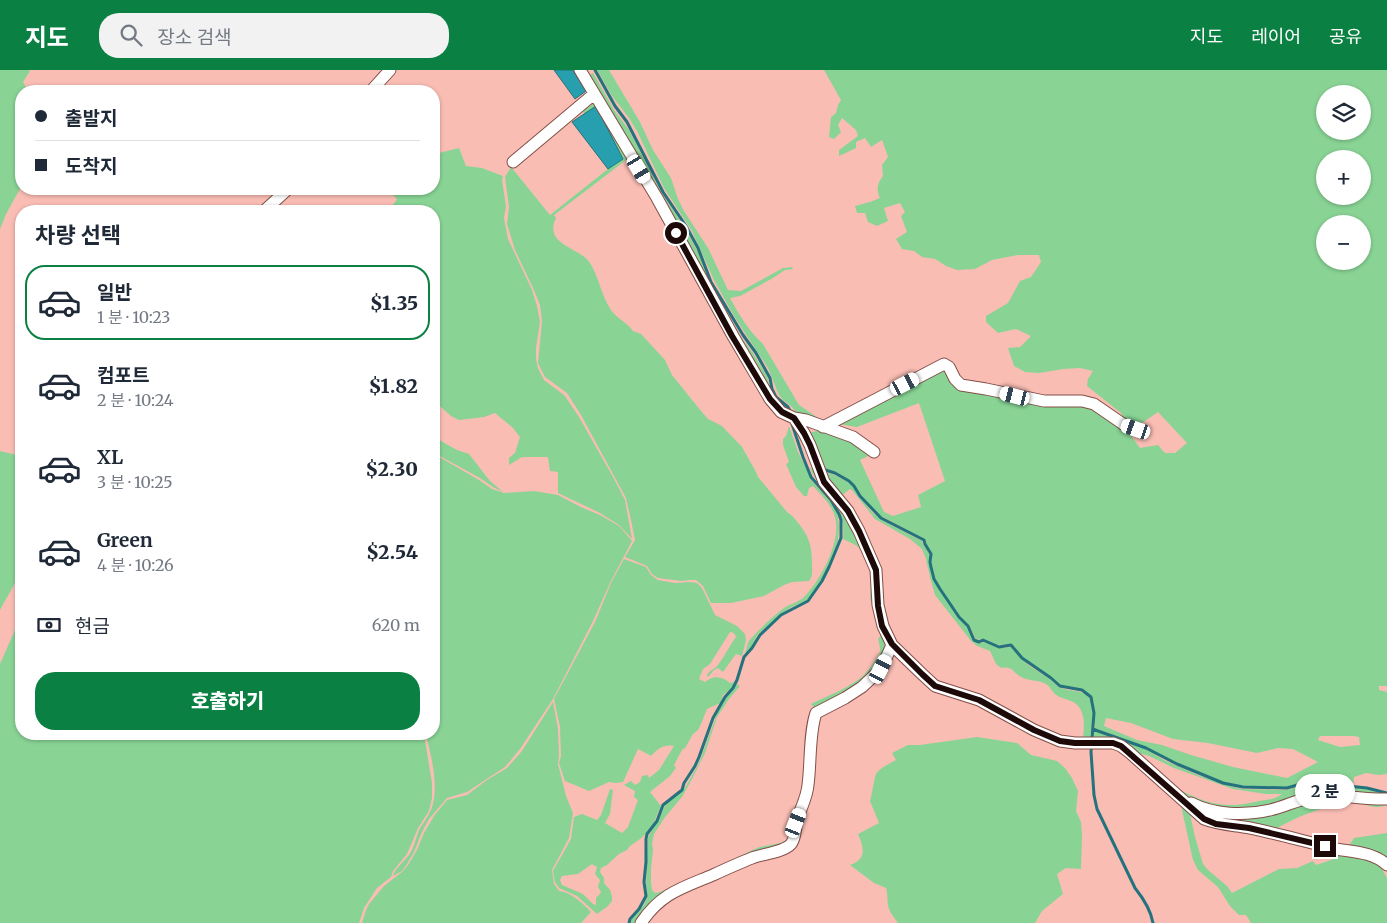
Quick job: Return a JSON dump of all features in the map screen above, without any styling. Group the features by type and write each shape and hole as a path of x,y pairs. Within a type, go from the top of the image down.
{"street":[{"path":"377,85 390,70"},
{"path":"580,70 656,198 732,336 770,399 782,412 794,418 806,420 853,437 874,452"},
{"path":"513,162 594,94"},
{"path":"271,205 281,195"},
{"path":"823,427 944,364 949,367 955,379 961,385 1044,401 1082,401 1094,404 1123,424 1136,429"},
{"path":"794,418 810,445 824,482 848,511 870,554 876,570 878,606 882,626 892,644 935,686 979,700 1034,730 1060,741 1113,743 1121,746 1204,819 1216,824 1249,828 1338,849 1367,853 1387,865"},
{"path":"642,923 657,903 678,890 751,858 780,850 790,844 806,796 812,733 816,713 862,687 881,669 892,644"},
{"path":"1177,796 1200,808 1236,814 1270,810 1312,797 1331,795 1387,799"}],"green space":[{"path":"0,70 28,70 30,71 23,82 25,85 15,85 15,195 17,195 0,229"},
{"path":"597,70 609,70 640,122 653,150 671,178 684,211 708,248 728,290 741,291 783,268 792,267 793,269 785,270 740,296 730,298 745,323 763,344 799,405 821,420 795,411 779,395 768,368 734,316 714,280 692,231 664,188 637,131 612,96"},
{"path":"824,70 1387,70 1387,686 1379,686 1379,690 1387,692 1387,774 1366,773 1354,777 1353,785 1387,794 1297,796 1266,806 1248,809 1222,808 1187,797 1171,786 1200,799 1224,805 1239,805 1268,800 1282,794 1266,794 1233,789 1174,768 1147,755 1093,741 1094,731 1146,749 1164,760 1198,775 1242,789 1287,790 1318,779 1328,778 1348,787 1351,786 1327,776 1317,777 1286,788 1242,786 1223,782 1147,748 1095,728 1094,703 1089,694 1081,689 1060,685 1023,658 1012,644 997,645 984,639 979,640 975,638 971,629 939,587 931,565 932,554 924,539 879,515 847,479 836,472 818,466 809,433 824,429 874,453 860,460 884,512 893,516 921,507 918,495 945,481 919,403 857,427 832,423 943,369 950,381 1094,407 1127,430 1140,448 1158,445 1165,453 1175,453 1187,443 1158,412 1139,425 1124,419 1121,413 1087,386 1088,379 1093,371 1080,368 1039,373 1025,372 1014,366 1008,348 1020,347 1031,336 1016,329 998,333 986,322 986,316 1008,303 1020,281 1031,277 1041,262 1039,255 1018,255 992,260 975,269 957,270 935,259 922,257 914,251 902,249 896,239 907,232 901,216 905,212 900,203 884,208 888,221 877,226 868,222 865,213 857,213 855,206 880,198 878,187 883,176 882,165 888,157 882,140 871,147 865,138 856,142 856,148 839,156 839,150 858,136 856,130 842,118 838,125 841,132 834,139 829,137 831,117 836,113 841,100","holes":["1106,718 1131,723 1173,739 1208,743 1257,753 1278,748 1293,749 1318,762 1287,778 1233,767 1162,745 1137,740 1104,726","1320,736 1354,736 1359,737 1360,745 1340,747 1318,740"]},
{"path":"593,73 614,110 629,130 662,194 682,223 699,254 708,279 720,302 767,376 771,390 587,77"},
{"path":"595,102 630,157 554,215 556,218 553,227 554,234 564,245 579,253 590,263 613,313 633,331 641,334 665,360 672,375 708,419 722,426 742,447 758,477 803,529 810,543 812,553 812,574 809,581 792,582 764,596 731,603 711,603 703,586 696,580 682,581 658,578 652,574 647,566 625,557 635,540 626,498 567,393 545,377 538,363 542,321 540,305 515,250 507,224 509,207 505,177 511,167 550,215 623,159 596,106 584,114 583,111"},
{"path":"459,148 466,166 482,168 503,176 506,206 504,218 508,239 532,290 540,322 536,348 538,368 544,380 567,399 613,477 625,500 632,539 619,525 600,513 558,493 558,472 550,471 548,457 522,457 509,465 509,458 515,453 520,437 513,428 495,413 484,417 459,420 440,406 440,205 393,205 397,199 393,195 440,195 440,153"},
{"path":"789,426 798,452 812,481 837,511 838,541 825,573 810,597 778,616 758,634 752,646 745,654 748,643 759,630 786,607 802,599 817,581 828,560 835,537 835,517 829,505 813,486 809,488 807,496 804,496 796,487 786,464 789,462 783,445 783,439"},
{"path":"440,439 457,450 469,454 490,481 503,492 440,456"},
{"path":"0,451 15,455 15,583 0,610"},
{"path":"440,457 492,489 504,493 534,491 558,495 619,526 632,541 553,699 520,749 505,767 467,792 447,798 429,819 407,864 402,871 393,876 409,855 419,830 431,810 435,792 427,740 440,740"},
{"path":"810,468 817,469 839,501 875,572 874,606 870,598 869,566 867,560 858,547 843,539 843,525 838,507 813,475"},
{"path":"821,471 835,475 850,483 873,513 922,541 930,556 929,564 933,579 974,640 978,643 985,642 1000,648 1012,647 1025,662 1059,686 1088,696 1094,710 1090,743 1082,742 1084,720 1077,704 1058,696 1046,684 1024,678 1010,669 1001,668 996,664 990,651 977,646 971,641 935,595 922,549 910,539 875,519 852,490 850,489 841,496"},
{"path":"624,559 646,567 651,575 658,580 675,583 697,583 702,588 715,615 737,626 745,634 746,640 742,656 736,654 723,672 718,668 708,677 707,675 718,665 736,637 734,633 730,632 710,664 703,669 699,679 705,682 711,678 718,677 730,683 735,682 732,688 723,695 720,703 707,709 698,730 682,750 674,765 676,768 670,776 650,792 661,806 651,829 627,850 601,868 600,872 604,878 604,883 610,890 612,901 597,914 577,896 559,888 555,882 553,871 571,839 574,817 582,814 597,820 601,815 610,789 613,790 610,814 605,823 622,833 628,827 638,800 634,797 635,791 624,785 631,781 635,785 640,782 642,776 648,775 649,778 659,770 674,746 661,748 651,756 638,749 623,782 609,782 589,791 565,781 559,763 561,756 560,727 554,699 595,622 611,583","holes":["592,864 597,867 595,874 600,880 598,887 601,892 596,898 596,905 583,894 562,885 560,880 562,876 578,874"]},
{"path":"15,630 15,740 425,740 432,783 432,798 429,811 418,828 407,854 393,871 391,877 377,888 364,908 359,923 0,923 0,664"},
{"path":"882,634 885,644 882,660 864,681 815,709 811,704 847,687 869,669 880,653 878,639"},
{"path":"737,684 740,686 717,717 705,753 692,779 682,797 654,834 651,868 652,890 655,893 660,892 760,847 781,843 786,840 783,844 675,889 640,923 630,923 647,898 648,837 666,803 685,788 699,763 718,711"},
{"path":"553,702 558,729 558,764 566,796 573,813 569,838 552,870 554,884 559,891 573,896 591,912 581,923 362,923 369,904 384,886 408,865 434,816 447,800 467,795 507,768 522,751"},
{"path":"977,737 1017,743 1031,755 1057,761 1065,768 1078,791 1076,811 1081,822 1081,869 1066,868 1057,874 1063,894 1042,911 1035,923 898,923 889,908 886,888 874,883 850,865 862,856 863,848 858,834 879,823 870,801 876,774 896,760 892,753 908,745"},
{"path":"1317,797 1387,804 1373,807 1359,803 1349,803 1319,809 1272,831 1225,822 1202,810 1216,813"},
{"path":"1180,801 1189,809 1203,864 1232,893 1279,869 1297,868 1313,861 1316,865 1331,860 1345,851 1383,863 1383,871 1387,878 1387,923 1251,923 1246,915 1239,915 1230,906 1218,887 1198,870 1193,860"},
{"path":"1387,833 1387,861 1365,848 1348,847 1354,838"}],"water":[{"path":"554,70 573,70 586,91 575,99"},
{"path":"596,106 623,159 608,169 572,122"}],"waterway":[{"path":"595,70 615,106 627,122 663,192 686,226 698,248 711,282 756,353 770,378 776,397 788,407 791,413"},
{"path":"629,923 646,896 644,882 647,834 657,821 663,805 682,790 699,757 713,718 737,680 744,657 760,635 781,615 808,601 822,581 841,538 839,514 831,500 811,477 791,421"},
{"path":"822,469 835,473 849,481 881,518 924,540 931,554 930,562 934,579 959,617 968,626 974,640 979,642 983,640 999,647 1011,645 1022,658 1060,686 1082,690 1091,697 1094,713 1091,752 1094,795 1097,809 1135,888 1149,909 1153,923"},
{"path":"1093,729 1146,748 1177,764 1223,783 1243,787 1287,788 1317,778 1328,777 1348,786 1387,793"}],"route":[{"path":"676,233 732,336 770,399 782,412 794,418 810,445 824,482 848,511 876,570 878,606 882,626 892,644 922,674 935,686 979,700 1034,730 1060,741 1092,744 1113,743 1121,746 1204,819 1216,824 1249,828 1325,846"}]}
